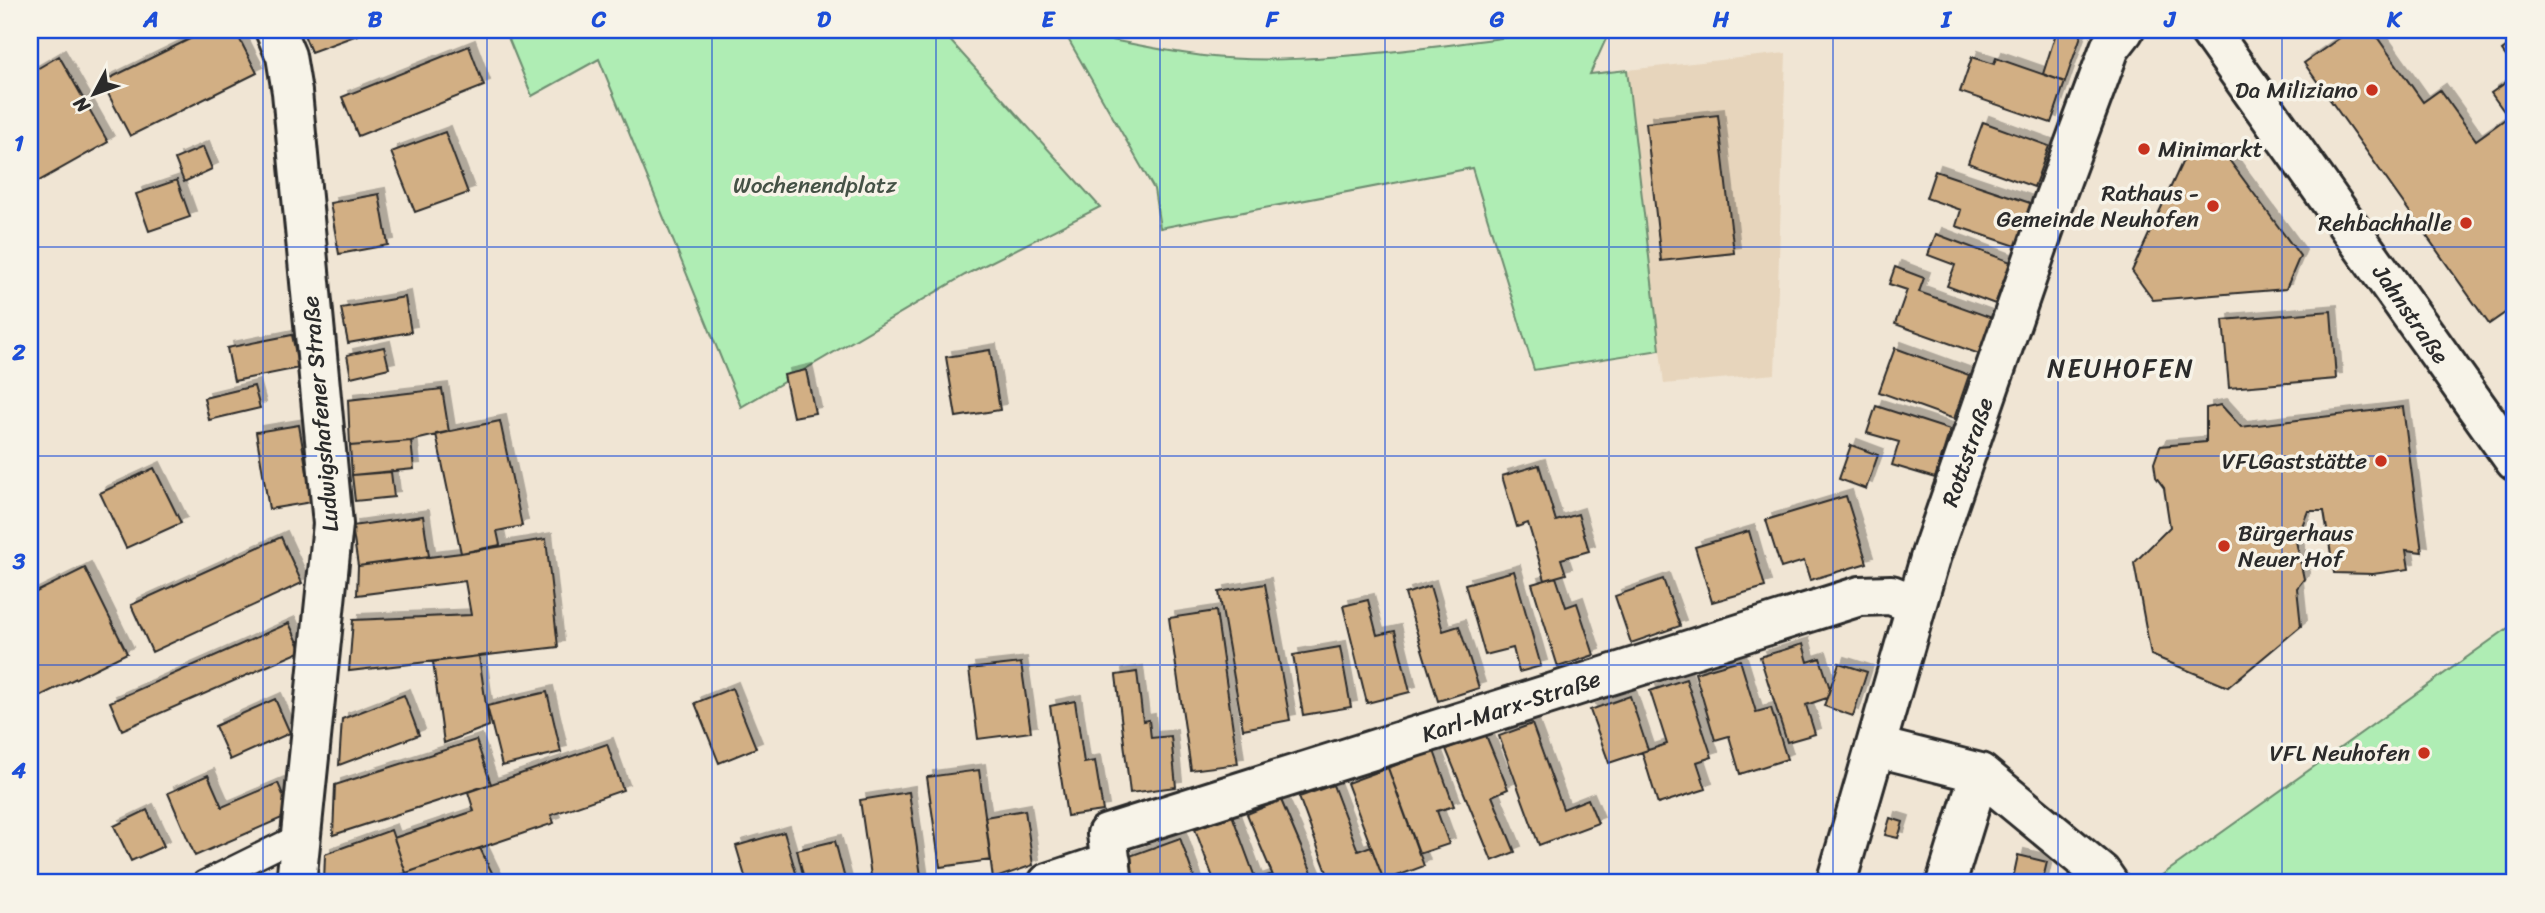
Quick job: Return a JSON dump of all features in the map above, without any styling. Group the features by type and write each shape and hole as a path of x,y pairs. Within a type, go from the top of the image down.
{"street":[{"name":"Rottstraße","path":"1836,883 1931,555 2053,202 2110,48 2124,30"},
{"name":"Jahnstraße","path":"2209,30 2515,461"},
{"name":"Ludwigshafener Straße","path":"284,56 332,524 296,883"},
{"name":"Karl-Marx-Straße","path":"1048,883 1860,596 1891,595 1916,605"},
{"path":"1877,747 1980,773 2101,873 2108,883"},
{"path":"1945,883 1980,773"}],"lane":[{"path":"204,883 301,835"}],"shaded area":[{"path":"1786,53 1775,374 1664,384 1627,70"}],"green space":[{"name":"Wochenendplatz","path":"505,30 953,30 947,37 1100,207 965,275 741,407 599,59 532,96"},
{"path":"1063,30 1079,30 1088,35 1188,54 1272,59 1319,58 1526,35 1610,30 1590,74 1627,70 1660,350 1534,370 1472,168 1160,228 1154,189"},
{"name":"VFL Neuhofen","path":"2515,623 2515,883 2151,883"}],"building":[{"path":"208,30 235,30 257,73 130,136 102,82"},
{"path":"302,30 371,30 311,52"},
{"path":"2057,30 2083,30 2065,82 2043,74"},
{"name":"Rehbachhalle","path":"2351,30 2372,30 2423,102 2440,90 2476,140 2508,117 2491,93 2515,76 2515,306 2489,324 2304,63"},
{"path":"2515,41 2515,69 2502,51"},
{"path":"469,46 484,86 358,136 342,97"},
{"path":"59,56 108,142 30,186 30,73"},
{"path":"1972,57 1994,64 1996,58 2065,82 2051,123 1960,92"},
{"path":"1718,115 1734,253 1661,261 1646,123"},
{"path":"1983,122 2049,146 2034,187 1968,163"},
{"path":"445,132 468,193 415,212 391,152"},
{"path":"203,147 212,169 184,182 175,159"},
{"name":"Rathaus - Gemeinde Neuhofen","path":"2224,153 2300,256 2286,289 2153,300 2132,271 2185,156"},
{"path":"1935,171 2033,204 2019,247 1956,226 1961,210 1926,198"},
{"path":"177,180 190,217 149,231 136,194"},
{"path":"379,194 388,245 339,254 330,203"},
{"path":"1936,234 2011,262 1995,304 1947,286 1955,265 1928,255"},
{"path":"1895,267 1924,278 1919,292 1998,320 1985,356 1895,324 1907,290 1889,284"},
{"path":"405,297 411,332 348,343 341,308"},
{"path":"2331,311 2336,379 2229,388 2223,320"},
{"path":"292,335 299,368 234,381 227,348"},
{"path":"384,347 389,368 351,377 347,355"},
{"path":"1895,348 1969,375 1954,419 1879,392"},
{"path":"990,350 1000,410 956,417 946,357"},
{"path":"806,370 815,413 793,417 784,375"},
{"path":"254,386 260,408 209,420 204,398"},
{"path":"442,389 449,432 411,441 350,446 348,400"},
{"name":"Bürgerhaus Neuer Hof","path":"2221,405 2241,427 2403,407 2422,552 2406,550 2409,569 2373,574 2334,573 2324,511 2308,511 2296,541 2304,579 2297,588 2301,626 2228,687 2151,655 2134,563 2170,527 2164,488 2156,477 2154,463 2160,446 2206,442 2206,408"},
{"path":"1876,406 1950,430 1935,478 1892,465 1899,442 1867,433"},
{"path":"500,421 522,526 497,531 500,545 461,553 436,434"},
{"path":"299,425 312,502 269,509 256,432"},
{"path":"411,441 414,469 352,475 350,446"},
{"path":"1851,445 1878,455 1866,489 1839,479"},
{"path":"1539,465 1556,521 1578,514 1589,551 1561,559 1566,574 1545,580 1528,523 1517,527 1502,476"},
{"path":"154,468 181,523 126,548 100,493"},
{"path":"391,472 394,497 355,501 352,475"},
{"path":"1846,496 1867,563 1810,580 1804,561 1781,568 1766,520"},
{"path":"423,516 429,556 358,566 352,526"},
{"path":"1749,531 1765,587 1712,602 1695,547"},
{"path":"281,537 302,583 152,652 131,605"},
{"path":"546,539 558,647 349,671 353,620 471,615 465,581 357,595 358,566"},
{"path":"85,568 127,653 30,701 30,595"},
{"path":"1514,571 1541,666 1519,672 1513,648 1485,655 1465,584"},
{"path":"1556,577 1566,607 1577,603 1594,655 1558,667 1532,584"},
{"path":"1663,579 1680,626 1631,643 1615,596"},
{"path":"1265,584 1290,720 1243,729 1219,592"},
{"path":"1430,586 1443,631 1459,626 1479,688 1438,701 1405,594"},
{"path":"1368,600 1377,635 1395,631 1410,692 1367,703 1343,606"},
{"path":"1216,611 1238,764 1191,770 1169,618"},
{"path":"289,623 302,651 122,730 110,702"},
{"path":"1803,644 1808,662 1820,658 1830,689 1827,698 1806,705 1815,734 1787,742 1760,657"},
{"path":"1340,647 1351,707 1303,715 1293,655"},
{"path":"479,656 489,726 444,743 433,662"},
{"path":"1740,660 1756,712 1771,708 1787,759 1740,774 1729,736 1715,740 1695,673"},
{"path":"1021,663 1031,732 978,739 969,669"},
{"path":"1839,663 1867,672 1853,716 1824,706"},
{"path":"1137,672 1143,721 1149,720 1151,738 1171,736 1176,787 1130,793 1116,675"},
{"path":"1686,679 1712,757 1697,762 1706,789 1658,804 1642,752 1667,744 1650,691"},
{"path":"732,688 756,748 719,763 695,703"},
{"path":"547,692 561,752 502,766 487,706"},
{"path":"404,695 419,735 339,765 342,719"},
{"path":"1630,696 1648,750 1609,763 1590,710"},
{"path":"275,699 290,733 230,760 215,726"},
{"path":"1075,701 1084,763 1095,761 1103,811 1067,816 1050,706"},
{"path":"1532,724 1563,809 1588,799 1598,823 1539,845 1499,736"},
{"path":"1485,733 1508,789 1492,796 1515,852 1492,861 1446,749"},
{"path":"476,740 491,784 333,835 335,785"},
{"path":"607,744 623,790 551,815 554,823 406,873 394,838 474,811 468,792"},
{"path":"1434,751 1454,806 1437,811 1449,844 1419,854 1388,768"},
{"path":"1388,768 1424,866 1384,881 1347,783"},
{"path":"979,770 991,860 940,867 927,777"},
{"path":"208,775 222,807 278,783 291,814 195,856 168,793"},
{"path":"1333,785 1358,851 1371,846 1384,881 1331,883 1299,797"},
{"path":"909,792 922,883 872,883 860,800"},
{"path":"1281,800 1316,882 1276,883 1247,814"},
{"path":"147,810 164,846 131,861 114,826"},
{"path":"1025,810 1033,865 993,879 985,817"},
{"path":"1232,815 1256,880 1272,874 1275,883 1215,883 1195,829"},
{"path":"1890,818 1903,822 1898,838 1885,835"},
{"path":"391,830 406,873 379,883 324,883 325,854"},
{"path":"784,832 799,883 747,883 736,846"},
{"path":"1180,838 1196,883 1136,883 1127,857"},
{"path":"835,841 846,883 805,883 797,850"},
{"path":"480,848 497,883 384,883 406,873"},
{"path":"2018,855 2047,862 2042,883 2012,883"}],"place":[{"name":"Da Miliziano","path":"2372,90"},
{"name":"Minimarkt","path":"2144,149"},
{"name":"Rathaus - Gemeinde Neuhofen","path":"2213,206"},
{"name":"Rehbachhalle","path":"2466,223"},
{"name":"VFLGaststätte","path":"2381,461"},
{"name":"Bürgerhaus Neuer Hof","path":"2224,546"},
{"name":"VFL Neuhofen","path":"2424,753"}],"district":[{"name":"NEUHOFEN","path":"2121,368"}]}
